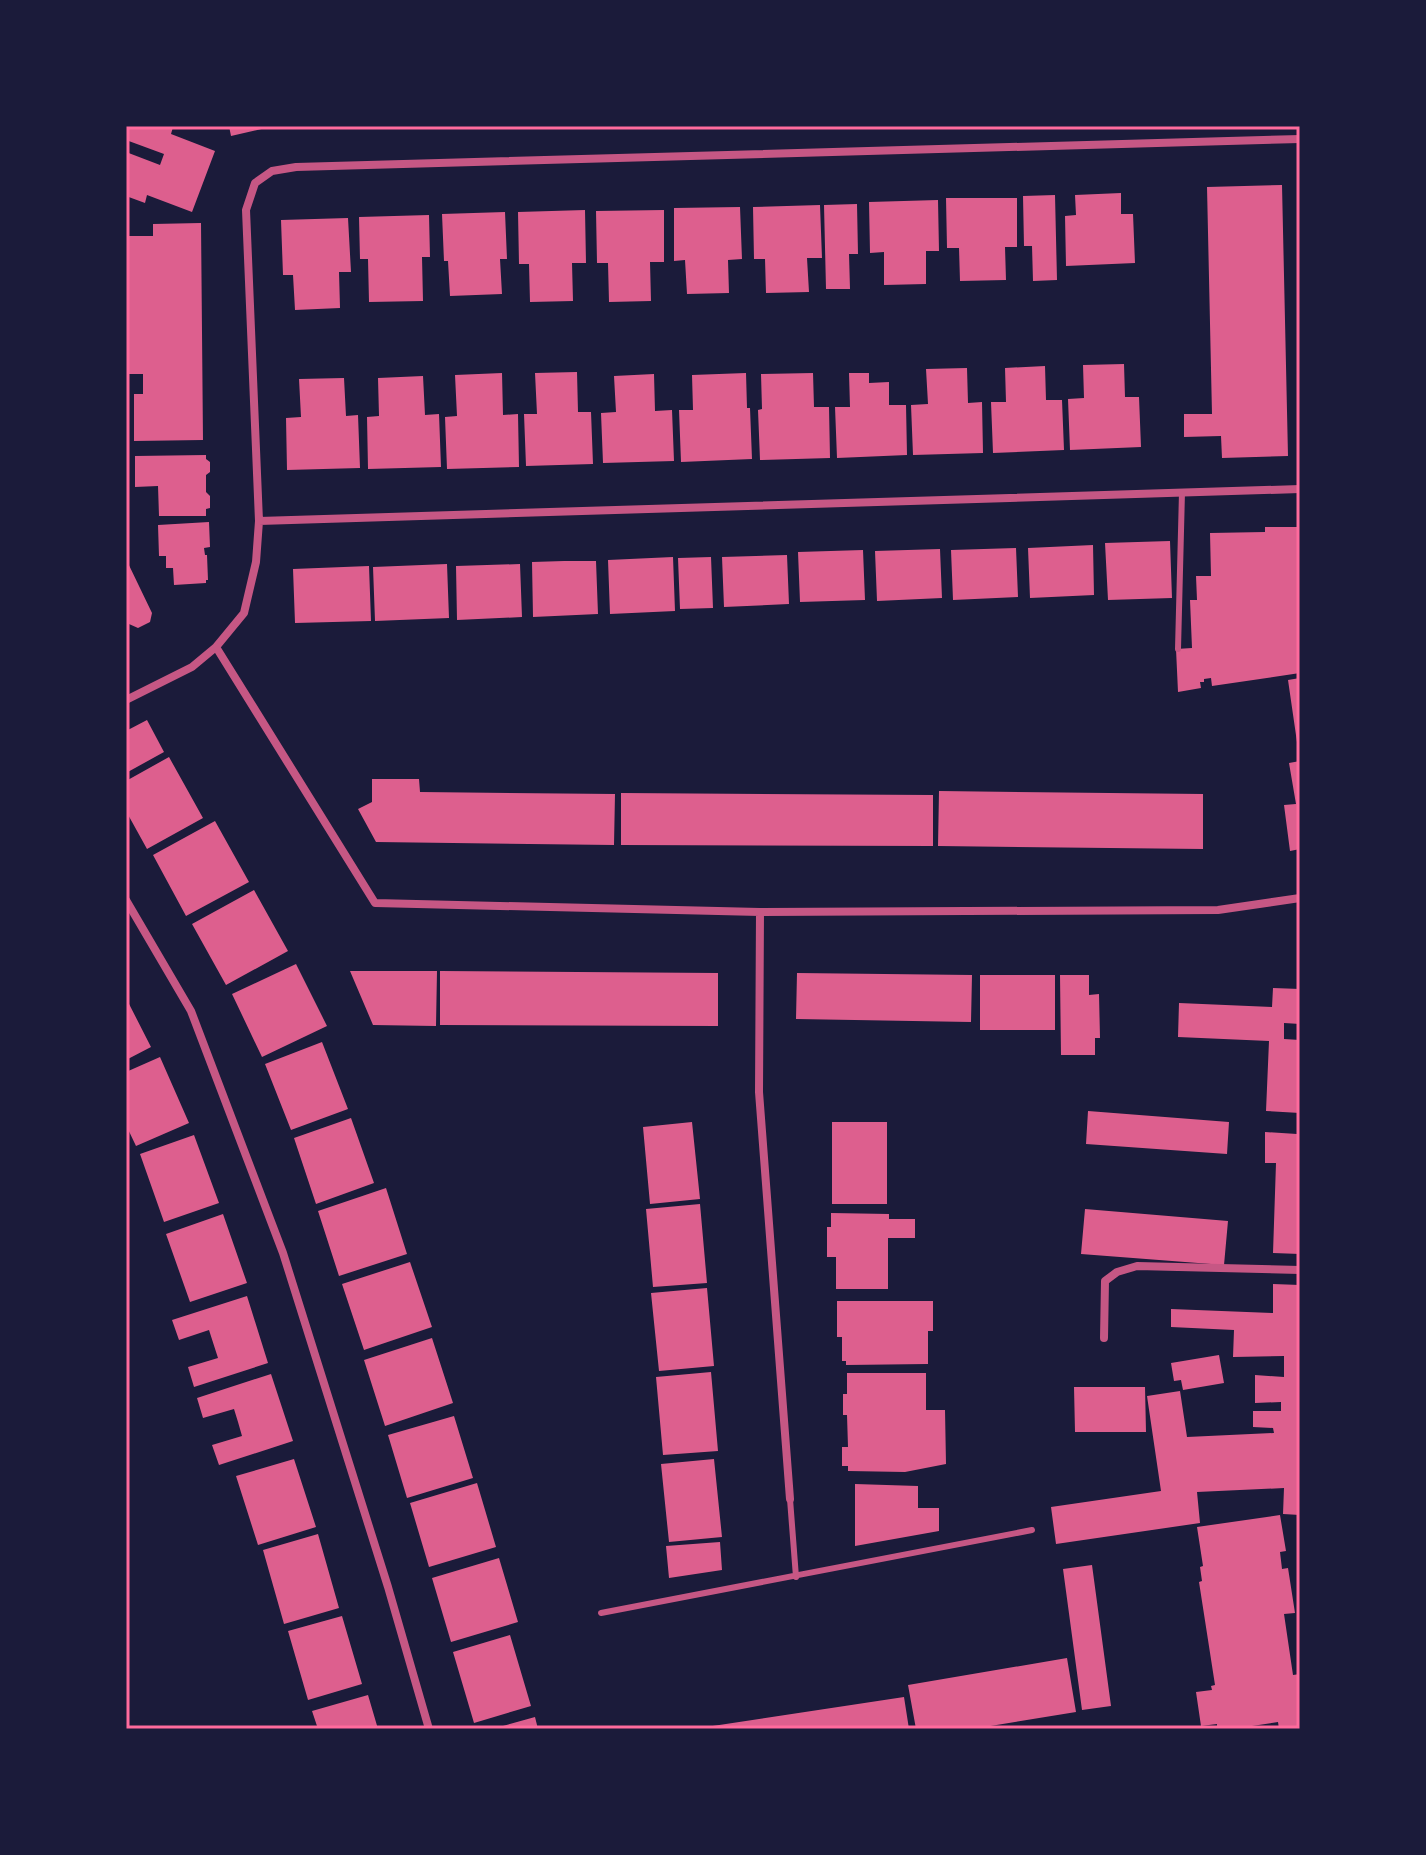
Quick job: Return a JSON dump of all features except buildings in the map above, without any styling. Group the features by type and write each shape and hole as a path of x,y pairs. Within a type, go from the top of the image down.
{"street":[{"path":"126,700 192,667 216,647 244,613 256,562 259,521 246,210 255,183 272,171 296,167 1300,139"},
{"path":"259,521 1300,489"},
{"path":"216,647 375,903 760,912 1218,910 1300,898"},
{"path":"126,900 191,1011 283,1253 388,1587 429,1729"},
{"path":"760,912 759,1092 790,1499"},
{"path":"1104,1338 1105,1281 1117,1272 1137,1266 1300,1270"}],"lane":[{"path":"1178,649 1182,492"},
{"path":"790,1499 796,1577"},
{"path":"601,1613 1032,1530"}]}
